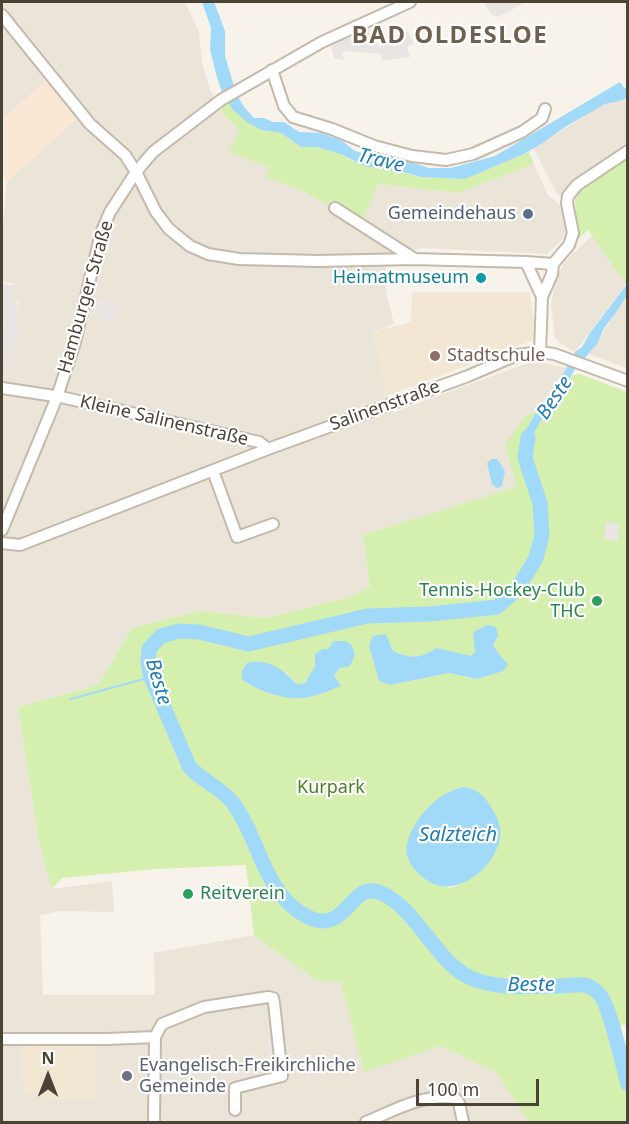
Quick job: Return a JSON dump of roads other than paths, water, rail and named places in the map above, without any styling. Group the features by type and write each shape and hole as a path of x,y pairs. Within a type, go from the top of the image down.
{"street":[{"name":"Hamburger Straße","path":"2,530 57,397 75,342 101,233 110,212 136,172 153,152 221,100 297,55 407,2"},
{"path":"2,15 90,124 124,155 168,229 190,246 208,255 228,258 318,261 413,259 553,264"},
{"path":"272,70 284,106 293,117 332,129 374,146 412,156 446,160 473,154 522,132 542,118 545,109"},
{"path":"627,151 577,185 568,196 567,203 572,227 571,240 553,264 552,274 542,297 540,352 564,357 627,381"},
{"path":"335,208 413,259"},
{"path":"526,262 542,297"},
{"name":"Salinenstraße","path":"2,543 20,545 268,449 468,376 517,355 540,352"},
{"name":"Kleine Salinenstraße","path":"2,388 57,397 258,442 268,449"},
{"path":"213,471 237,537 273,524"},
{"path":"154,1122 155,1037 162,1024 204,1007 248,999 273,998 282,1076 235,1088 235,1110"},
{"path":"2,1039 107,1040 155,1037"},
{"path":"366,1122 415,1102 442,1096 455,1098 459,1103 464,1122"}],"water":[{"name":"Trave","path":"202,2 214,2 225,31 225,56 236,93 254,118 284,122 299,132 321,133 341,140 355,151 373,156 391,156 429,168 451,168 495,156 620,82 624,88 627,87 626,98 605,104 524,154 465,179 421,177 364,166 341,154 317,147 301,147 281,133 261,130 233,110 222,92 216,74 210,49 211,28"},
{"path":"627,284 627,295 604,328 597,344 575,369 561,396 541,421 530,439 525,458 519,453 525,431 537,411 550,399 575,352 582,347"},
{"path":"492,459 497,459 505,471 502,486 497,488 492,484 487,463"},
{"path":"487,625 496,627 498,636 493,646 508,665 503,671 477,679 449,673 390,685 379,681 369,645 373,636 386,634 393,651 405,655 420,656 436,648 471,656 475,652 473,632"},
{"path":"334,641 346,641 352,646 355,654 350,666 340,668 334,675 341,686 313,696 292,698 266,692 242,680 242,671 247,663 261,662 280,669 296,684 305,683 315,666 315,654 328,649"},
{"name":"Salzteich","path":"463,787 483,796 495,814 500,830 497,849 491,860 472,878 460,884 436,885 425,879 413,867 408,858 407,843 418,820 437,799"}],"waterway":[{"name":"Beste","path":"528,437 525,458 540,503 542,535 536,558 518,588 497,607 430,614 367,616 249,644 199,632 179,631 161,636 149,649 148,663 151,677 189,766 233,803 250,833 271,880 292,906 306,916 319,921 329,920 338,916 359,896 375,891 401,906 446,959 471,978 504,986 585,985 589,987 603,999 628,1084"},
{"path":"71,699 151,677"}],"place":[{"name":"Gemeindehaus","path":"528,214"},
{"name":"Heimatmuseum","path":"481,278"},
{"name":"Stadtschule","path":"435,356"},
{"name":"Tennis-Hockey-Club THC","path":"597,601"},
{"name":"Reitverein","path":"188,894"},
{"name":"Evangelisch-Freikirchliche Gemeinde","path":"127,1076"}],"district":[{"name":"BAD OLDESLOE","path":"450,36"}],"park label":[{"name":"Kurpark","path":"331,788"}]}
